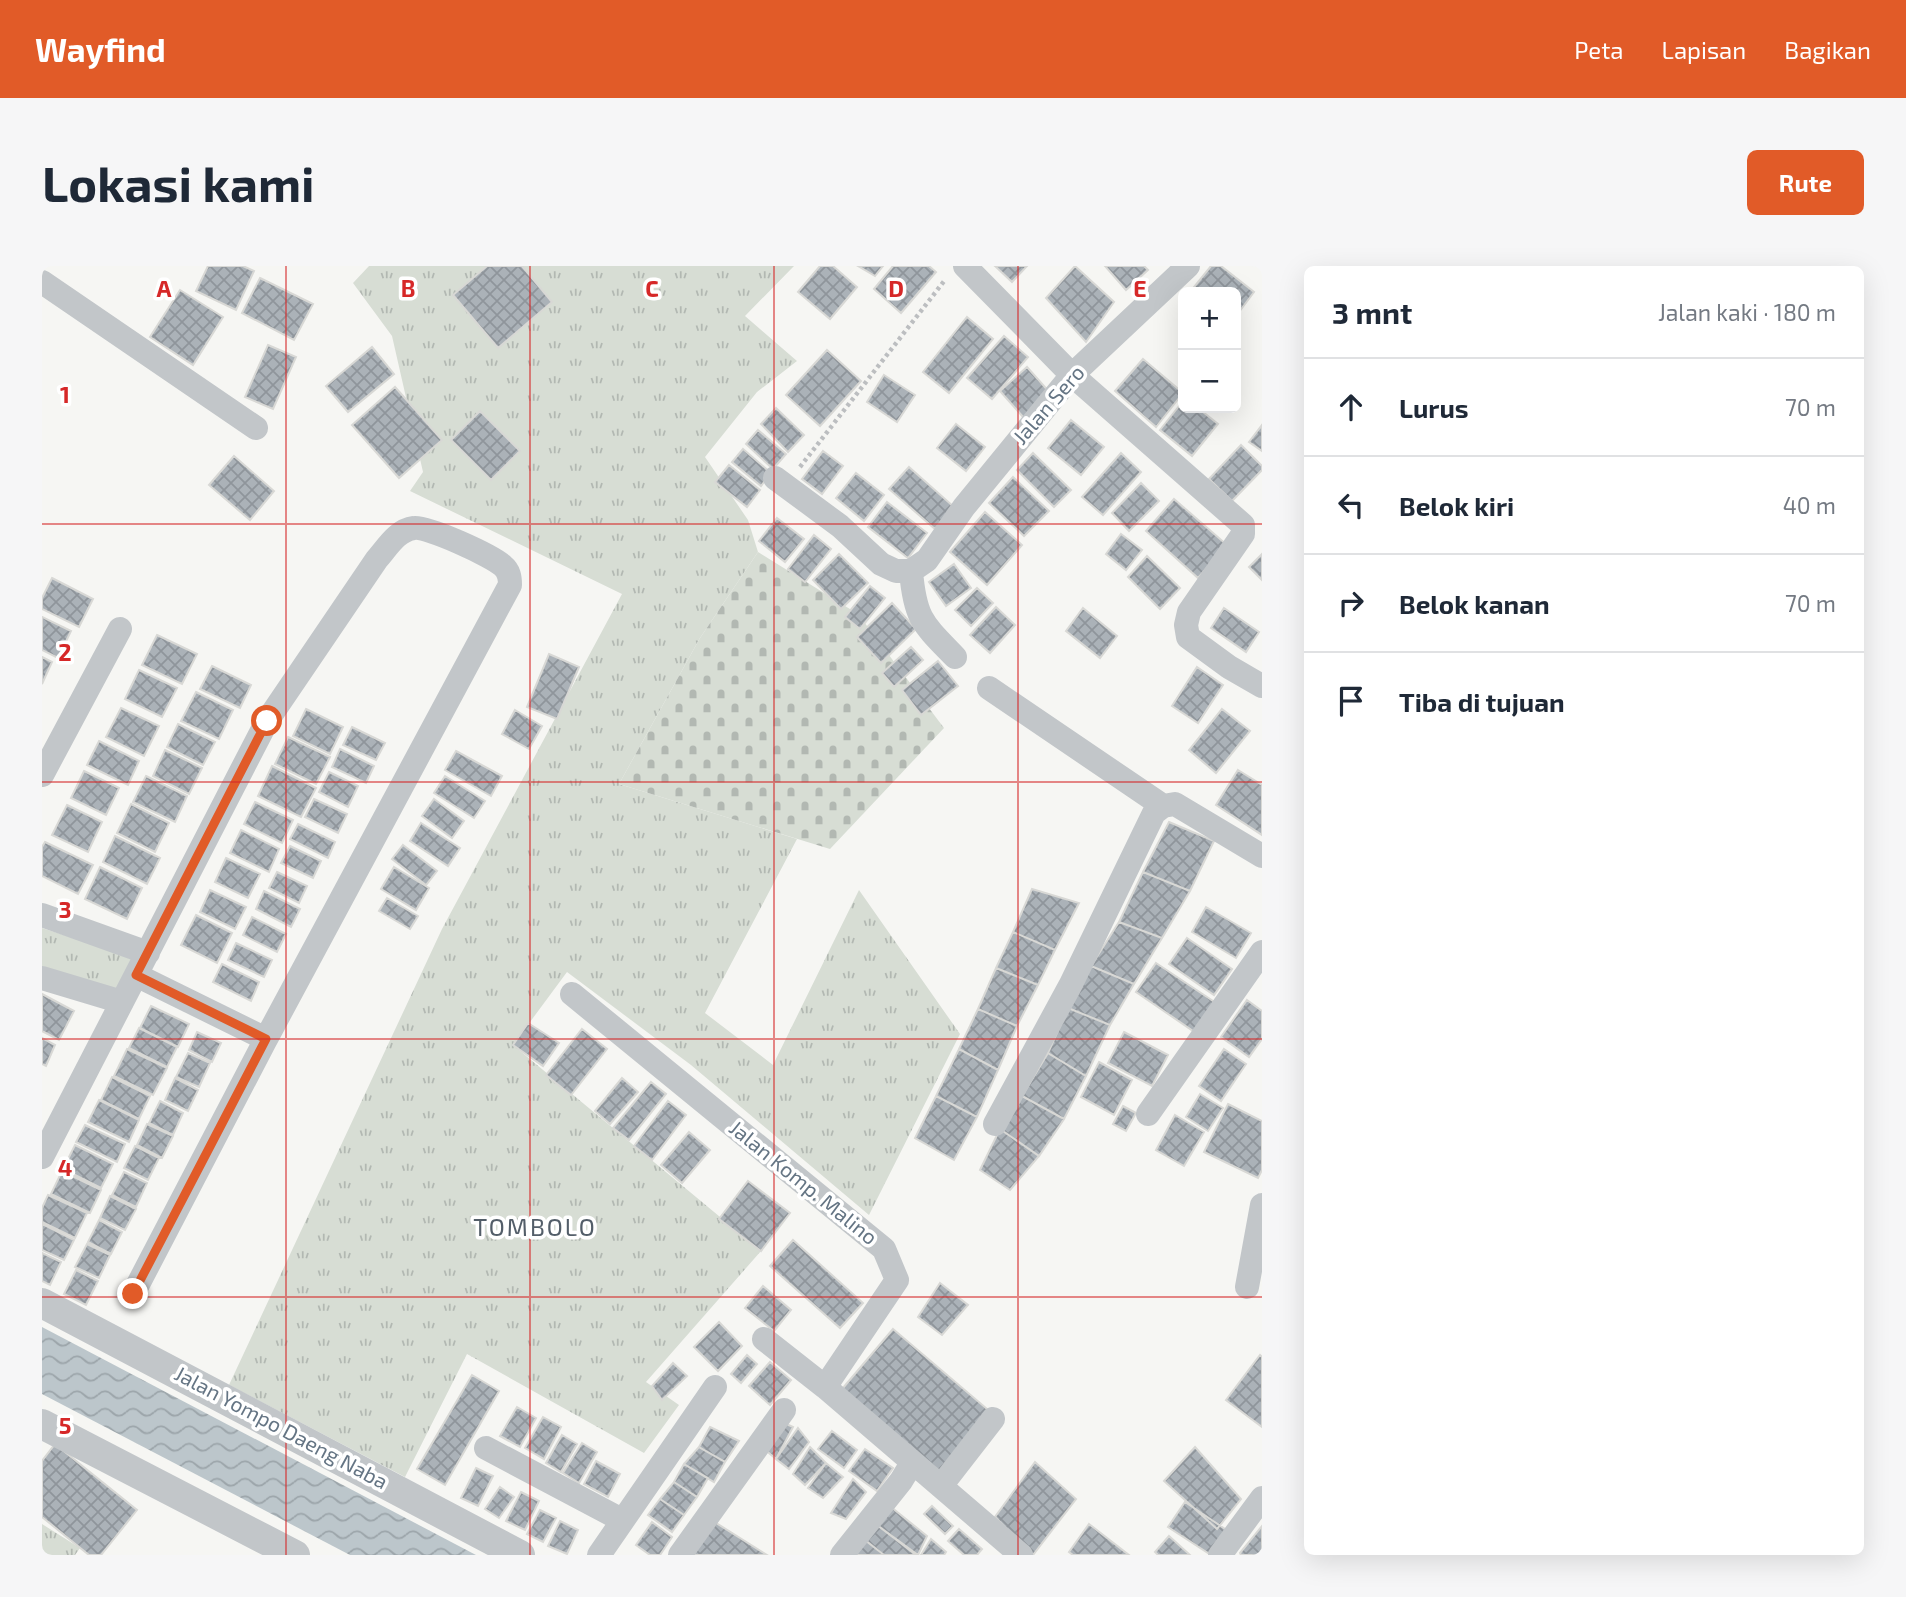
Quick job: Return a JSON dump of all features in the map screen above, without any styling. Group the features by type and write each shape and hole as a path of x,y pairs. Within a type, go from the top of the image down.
{"street":[{"name":"Jalan Sero","path":"919,566 1072,375 1188,266"},
{"path":"956,271 1241,523 1244,528 1189,612 1186,625 1188,638 1262,686"},
{"path":"42,282 256,428"},
{"path":"781,482 840,526 881,564 896,571 919,566 913,601 929,630 955,657"},
{"path":"42,1157 267,721 377,559 398,536 415,527 430,529 497,561 508,571 510,585 266,1039 133,1294"},
{"path":"42,775 120,629"},
{"path":"989,688 1163,806"},
{"path":"995,1124 1071,984 1154,813 1163,806 1175,804 1262,856"},
{"path":"42,915 148,953"},
{"path":"1148,1114 1262,952"},
{"path":"136,975 266,1039"},
{"path":"42,978 122,1002"},
{"name":"Jalan Komp. Malino","path":"572,994 884,1249 897,1280 825,1387"},
{"path":"1247,1287 1262,1205"},
{"name":"Jalan Yompo Daeng Naba","path":"42,1303 520,1555"},
{"path":"764,1339 825,1387 1021,1555"},
{"path":"599,1555 715,1387"},
{"path":"680,1555 784,1410"},
{"path":"941,1486 993,1419"},
{"path":"42,1424 295,1555"},
{"path":"486,1448 622,1520"},
{"path":"842,1555 901,1481 912,1463"},
{"path":"1220,1555 1262,1498"}],"path":[{"path":"781,482 956,271"}],"green space":[{"path":"369,266 794,266 745,316 797,361 757,392 705,457 748,520 758,552 700,638 619,784 797,839 705,1013 773,1065 859,890 960,1034 869,1215 691,1065 567,972 513,1045 761,1251 646,1382 679,1405 644,1453 467,1354 405,1477 229,1385 442,929 622,594 410,491 423,472 392,336 353,283"},
{"path":"758,552 858,614 944,728 830,849 619,784 700,638"},
{"path":"42,928 138,959 105,1009 42,984"},
{"path":"42,1524 80,1548 75,1555 42,1555"}],"water":[{"path":"42,1327 476,1555 350,1555 42,1394"}],"building":[{"path":"208,266 243,266 254,271 236,310 196,291"},
{"path":"487,266 522,266 552,302 498,348 453,295"},
{"path":"820,266 833,266 857,287 830,319 798,292"},
{"path":"858,266 883,266 875,276"},
{"path":"893,266 929,266 936,272 901,313 874,289"},
{"path":"995,266 1027,266 1012,282"},
{"path":"1075,266 1114,302 1086,342 1046,298"},
{"path":"1105,266 1144,266 1148,270 1126,290"},
{"path":"1211,266 1221,266 1254,292 1241,309 1241,287 1194,287"},
{"path":"260,278 313,304 294,340 242,313"},
{"path":"180,290 223,317 193,365 150,337"},
{"path":"967,317 993,339 949,393 923,372"},
{"path":"1004,336 1028,357 992,399 967,378"},
{"path":"268,345 296,357 273,409 245,397"},
{"path":"372,347 394,374 348,412 326,386"},
{"path":"827,350 861,381 820,426 786,395"},
{"path":"1143,359 1178,389 1178,399 1156,427 1115,391"},
{"path":"1027,367 1051,394 1024,418 1000,391"},
{"path":"884,375 915,395 897,422 867,402"},
{"path":"395,387 442,440 399,478 352,425"},
{"path":"1178,407 1178,413 1204,413 1218,424 1192,456 1160,430"},
{"path":"776,408 804,435 788,452 761,424"},
{"path":"480,411 520,451 491,480 451,440"},
{"path":"1071,420 1104,447 1081,475 1048,448"},
{"path":"956,424 985,447 966,471 937,448"},
{"path":"1262,425 1262,451 1249,442"},
{"path":"758,430 786,454 773,469 746,444"},
{"path":"1241,445 1262,466 1262,470 1232,501 1209,479"},
{"path":"743,449 771,473 761,486 732,462"},
{"path":"823,451 843,466 822,494 802,479"},
{"path":"1033,453 1071,490 1054,507 1017,470"},
{"path":"1121,453 1141,472 1103,515 1082,497"},
{"path":"234,456 274,491 250,520 209,485"},
{"path":"729,465 760,490 747,507 715,482"},
{"path":"909,467 954,507 935,529 889,489"},
{"path":"856,473 884,495 864,521 836,498"},
{"path":"1013,477 1049,511 1024,536 989,503"},
{"path":"1141,483 1159,501 1129,531 1112,513"},
{"path":"1174,499 1227,545 1198,578 1146,531"},
{"path":"887,502 927,533 908,558 868,527"},
{"path":"985,512 1022,545 987,585 950,552"},
{"path":"777,518 804,539 785,562 759,541"},
{"path":"1121,534 1142,550 1126,570 1106,554"},
{"path":"814,535 831,549 805,582 788,569"},
{"path":"839,554 868,583 841,609 813,580"},
{"path":"1262,554 1262,580 1249,567"},
{"path":"1147,556 1180,588 1160,609 1128,577"},
{"path":"954,564 971,588 946,606 929,582"},
{"path":"52,578 93,599 79,627 42,609 42,598"},
{"path":"870,586 885,598 860,629 845,617"},
{"path":"977,588 993,603 971,626 955,610"},
{"path":"892,603 916,629 881,663 857,637"},
{"path":"996,607 1015,625 990,653 970,635"},
{"path":"1083,608 1117,636 1100,658 1066,631"},
{"path":"1224,608 1259,632 1246,652 1211,628"},
{"path":"42,617 71,631 58,658 42,650"},
{"path":"157,635 197,654 182,684 142,665"},
{"path":"911,647 923,660 894,687 882,673"},
{"path":"549,654 579,667 557,719 527,707"},
{"path":"42,657 52,662 42,684"},
{"path":"938,661 958,686 921,715 902,690"},
{"path":"212,666 251,685 240,708 200,689"},
{"path":"1197,667 1223,685 1198,723 1172,706"},
{"path":"139,670 177,688 162,717 125,699"},
{"path":"196,692 233,710 219,739 181,721"},
{"path":"121,708 159,726 144,756 106,737"},
{"path":"306,709 343,727 330,754 293,736"},
{"path":"1222,709 1250,731 1216,773 1189,750"},
{"path":"515,710 542,726 529,749 502,734"},
{"path":"178,724 215,742 203,765 167,747"},
{"path":"352,727 385,743 376,760 343,745"},
{"path":"288,737 330,757 316,784 275,764"},
{"path":"99,741 139,761 128,785 87,765"},
{"path":"340,749 374,766 366,783 332,767"},
{"path":"165,750 202,768 189,794 153,776"},
{"path":"456,751 502,776 491,796 445,770"},
{"path":"272,766 316,788 301,817 258,796"},
{"path":"1238,770 1262,785 1262,835 1216,805"},
{"path":"84,771 119,788 106,815 71,798"},
{"path":"329,772 358,786 348,807 319,792"},
{"path":"146,776 187,796 175,822 133,802"},
{"path":"445,776 485,801 474,818 434,793"},
{"path":"314,799 347,814 338,833 305,817"},
{"path":"434,799 464,821 452,838 422,816"},
{"path":"255,802 293,820 282,843 244,824"},
{"path":"131,804 169,823 155,852 117,833"},
{"path":"67,805 102,822 88,852 52,835"},
{"path":"1169,822 1214,841 1190,891 1143,872"},
{"path":"421,823 460,848 448,866 410,841"},
{"path":"298,824 335,842 328,858 290,839"},
{"path":"241,830 279,849 269,872 230,853"},
{"path":"115,836 160,858 147,884 103,862"},
{"path":"45,842 93,865 78,894 42,876 42,847"},
{"path":"403,845 437,871 426,885 392,859"},
{"path":"290,846 321,861 313,878 281,863"},
{"path":"226,858 260,874 248,898 215,882"},
{"path":"100,867 142,888 127,919 85,899"},
{"path":"394,867 429,888 416,910 381,889"},
{"path":"277,872 307,886 299,903 269,888"},
{"path":"1143,872 1190,891 1162,938 1119,922"},
{"path":"1032,889 1079,903 1055,950 1013,932"},
{"path":"210,890 246,907 235,929 200,912"},
{"path":"264,891 300,909 291,927 256,909"},
{"path":"387,898 418,916 410,929 379,911"},
{"path":"1206,907 1251,933 1236,958 1192,932"},
{"path":"196,915 232,933 217,963 181,945"},
{"path":"252,917 286,934 277,952 243,935"},
{"path":"1119,922 1162,938 1134,984 1091,966"},
{"path":"1013,932 1055,950 1038,985 996,968"},
{"path":"1187,938 1232,969 1214,995 1169,964"},
{"path":"236,943 272,960 264,977 228,960"},
{"path":"1156,963 1216,1003 1196,1033 1136,992"},
{"path":"222,964 259,982 251,1001 213,982"},
{"path":"1091,966 1134,984 1110,1025 1068,1008"},
{"path":"996,968 1038,985 1017,1026 978,1009"},
{"path":"42,994 74,1011 59,1040 42,1031"},
{"path":"1247,1000 1262,1011 1262,1039 1249,1057 1221,1037"},
{"path":"151,1006 189,1024 178,1047 140,1028"},
{"path":"1068,1008 1110,1025 1086,1076 1048,1053"},
{"path":"978,1009 1017,1026 998,1070 959,1049"},
{"path":"528,1023 559,1043 543,1066 513,1045"},
{"path":"139,1028 177,1047 167,1067 129,1048"},
{"path":"582,1029 607,1049 571,1095 546,1075"},
{"path":"197,1032 221,1043 212,1062 189,1050"},
{"path":"1124,1032 1168,1055 1152,1086 1108,1063"},
{"path":"42,1038 55,1045 46,1066 42,1064"},
{"path":"127,1049 167,1068 153,1095 114,1076"},
{"path":"959,1049 998,1070 977,1117 936,1096"},
{"path":"1224,1049 1246,1064 1221,1101 1199,1086"},
{"path":"188,1053 210,1063 199,1087 176,1077"},
{"path":"1048,1053 1086,1076 1064,1119 1022,1096"},
{"path":"1099,1062 1132,1080 1114,1115 1081,1097"},
{"path":"112,1077 150,1096 139,1119 101,1100"},
{"path":"175,1078 198,1090 188,1111 165,1100"},
{"path":"622,1078 638,1092 610,1124 595,1111"},
{"path":"651,1082 666,1094 629,1140 613,1128"},
{"path":"1200,1094 1223,1108 1208,1131 1186,1117"},
{"path":"936,1096 977,1117 954,1160 915,1138"},
{"path":"1022,1096 1064,1119 1039,1156 1000,1129"},
{"path":"99,1100 139,1120 129,1142 88,1122"},
{"path":"160,1101 183,1113 173,1135 149,1123"},
{"path":"668,1101 686,1115 652,1160 634,1146"},
{"path":"1228,1104 1262,1121 1262,1170 1258,1178 1204,1152"},
{"path":"1123,1106 1136,1113 1126,1131 1113,1124"},
{"path":"1175,1115 1204,1132 1184,1166 1156,1150"},
{"path":"147,1124 173,1136 162,1158 137,1145"},
{"path":"85,1125 125,1144 117,1162 76,1142"},
{"path":"1000,1129 1039,1156 1010,1190 980,1170"},
{"path":"689,1132 710,1150 682,1183 661,1165"},
{"path":"75,1145 113,1164 101,1188 63,1169"},
{"path":"135,1146 159,1158 148,1180 124,1168"},
{"path":"62,1171 101,1190 90,1213 51,1194"},
{"path":"124,1172 147,1183 136,1207 112,1195"},
{"path":"748,1181 790,1213 761,1251 719,1219"},
{"path":"48,1195 87,1213 75,1238 42,1222 42,1208"},
{"path":"110,1196 136,1209 125,1230 100,1218"},
{"path":"99,1220 122,1232 111,1254 88,1242"},
{"path":"42,1224 74,1240 64,1260 42,1250"},
{"path":"793,1240 863,1303 840,1328 770,1266"},
{"path":"87,1244 110,1255 99,1278 75,1267"},
{"path":"42,1253 61,1262 50,1285 42,1281"},
{"path":"76,1270 98,1281 86,1305 64,1294"},
{"path":"940,1283 968,1305 942,1335 918,1317"},
{"path":"763,1286 791,1310 774,1331 745,1308"},
{"path":"719,1322 742,1346 718,1371 694,1347"},
{"path":"893,1329 993,1414 937,1480 837,1395"},
{"path":"747,1355 757,1364 741,1383 731,1374"},
{"path":"1260,1355 1262,1357 1262,1427 1226,1400"},
{"path":"770,1362 791,1380 770,1405 749,1386"},
{"path":"673,1363 687,1376 662,1400 652,1386"},
{"path":"472,1375 499,1391 445,1485 417,1469"},
{"path":"517,1407 536,1418 520,1447 500,1436"},
{"path":"543,1417 561,1427 544,1459 525,1448"},
{"path":"782,1422 793,1427 776,1459 763,1448"},
{"path":"710,1427 739,1441 725,1462 699,1447"},
{"path":"798,1428 809,1442 789,1469 776,1459"},
{"path":"832,1431 857,1450 844,1468 818,1449"},
{"path":"562,1435 577,1444 561,1472 546,1463"},
{"path":"582,1443 597,1452 579,1483 563,1473"},
{"path":"55,1444 137,1510 101,1555 89,1555 42,1517 42,1461"},
{"path":"699,1447 725,1462 714,1482 684,1464"},
{"path":"810,1447 826,1463 805,1485 793,1474"},
{"path":"1195,1447 1241,1499 1217,1529 1164,1481"},
{"path":"865,1449 893,1468 877,1491 849,1471"},
{"path":"596,1461 620,1474 608,1497 584,1484"},
{"path":"1035,1462 1076,1499 1033,1555 995,1517"},
{"path":"826,1463 843,1477 823,1498 808,1488"},
{"path":"684,1464 708,1478 697,1497 674,1482"},
{"path":"476,1468 493,1476 478,1506 461,1498"},
{"path":"853,1479 866,1492 846,1519 831,1513"},
{"path":"674,1482 697,1497 684,1515 660,1499"},
{"path":"500,1487 514,1497 499,1518 485,1509"},
{"path":"521,1492 539,1501 525,1530 506,1521"},
{"path":"660,1499 684,1515 672,1532 648,1515"},
{"path":"1185,1502 1228,1531 1211,1555 1168,1527"},
{"path":"932,1506 953,1526 945,1534 924,1514"},
{"path":"891,1507 927,1536 918,1555 877,1525"},
{"path":"540,1510 556,1518 543,1542 527,1534"},
{"path":"560,1521 578,1530 567,1554 548,1546"},
{"path":"713,1521 767,1555 692,1555"},
{"path":"652,1522 672,1537 660,1555 650,1555 636,1545"},
{"path":"1089,1524 1129,1555 1073,1555 1069,1552"},
{"path":"877,1525 916,1555 884,1555 865,1540"},
{"path":"1262,1526 1262,1555 1241,1555 1240,1553"},
{"path":"959,1529 982,1549 977,1555 964,1555 948,1541"},
{"path":"1169,1536 1190,1555 1158,1555 1155,1552"},
{"path":"931,1539 946,1552 944,1555 921,1555"},
{"path":"865,1540 884,1555 854,1555"}],"district":[{"name":"TOMBOLO","path":"535,1228"}],"route":[{"path":"133,1294 266,1039 136,975 267,721"}]}
